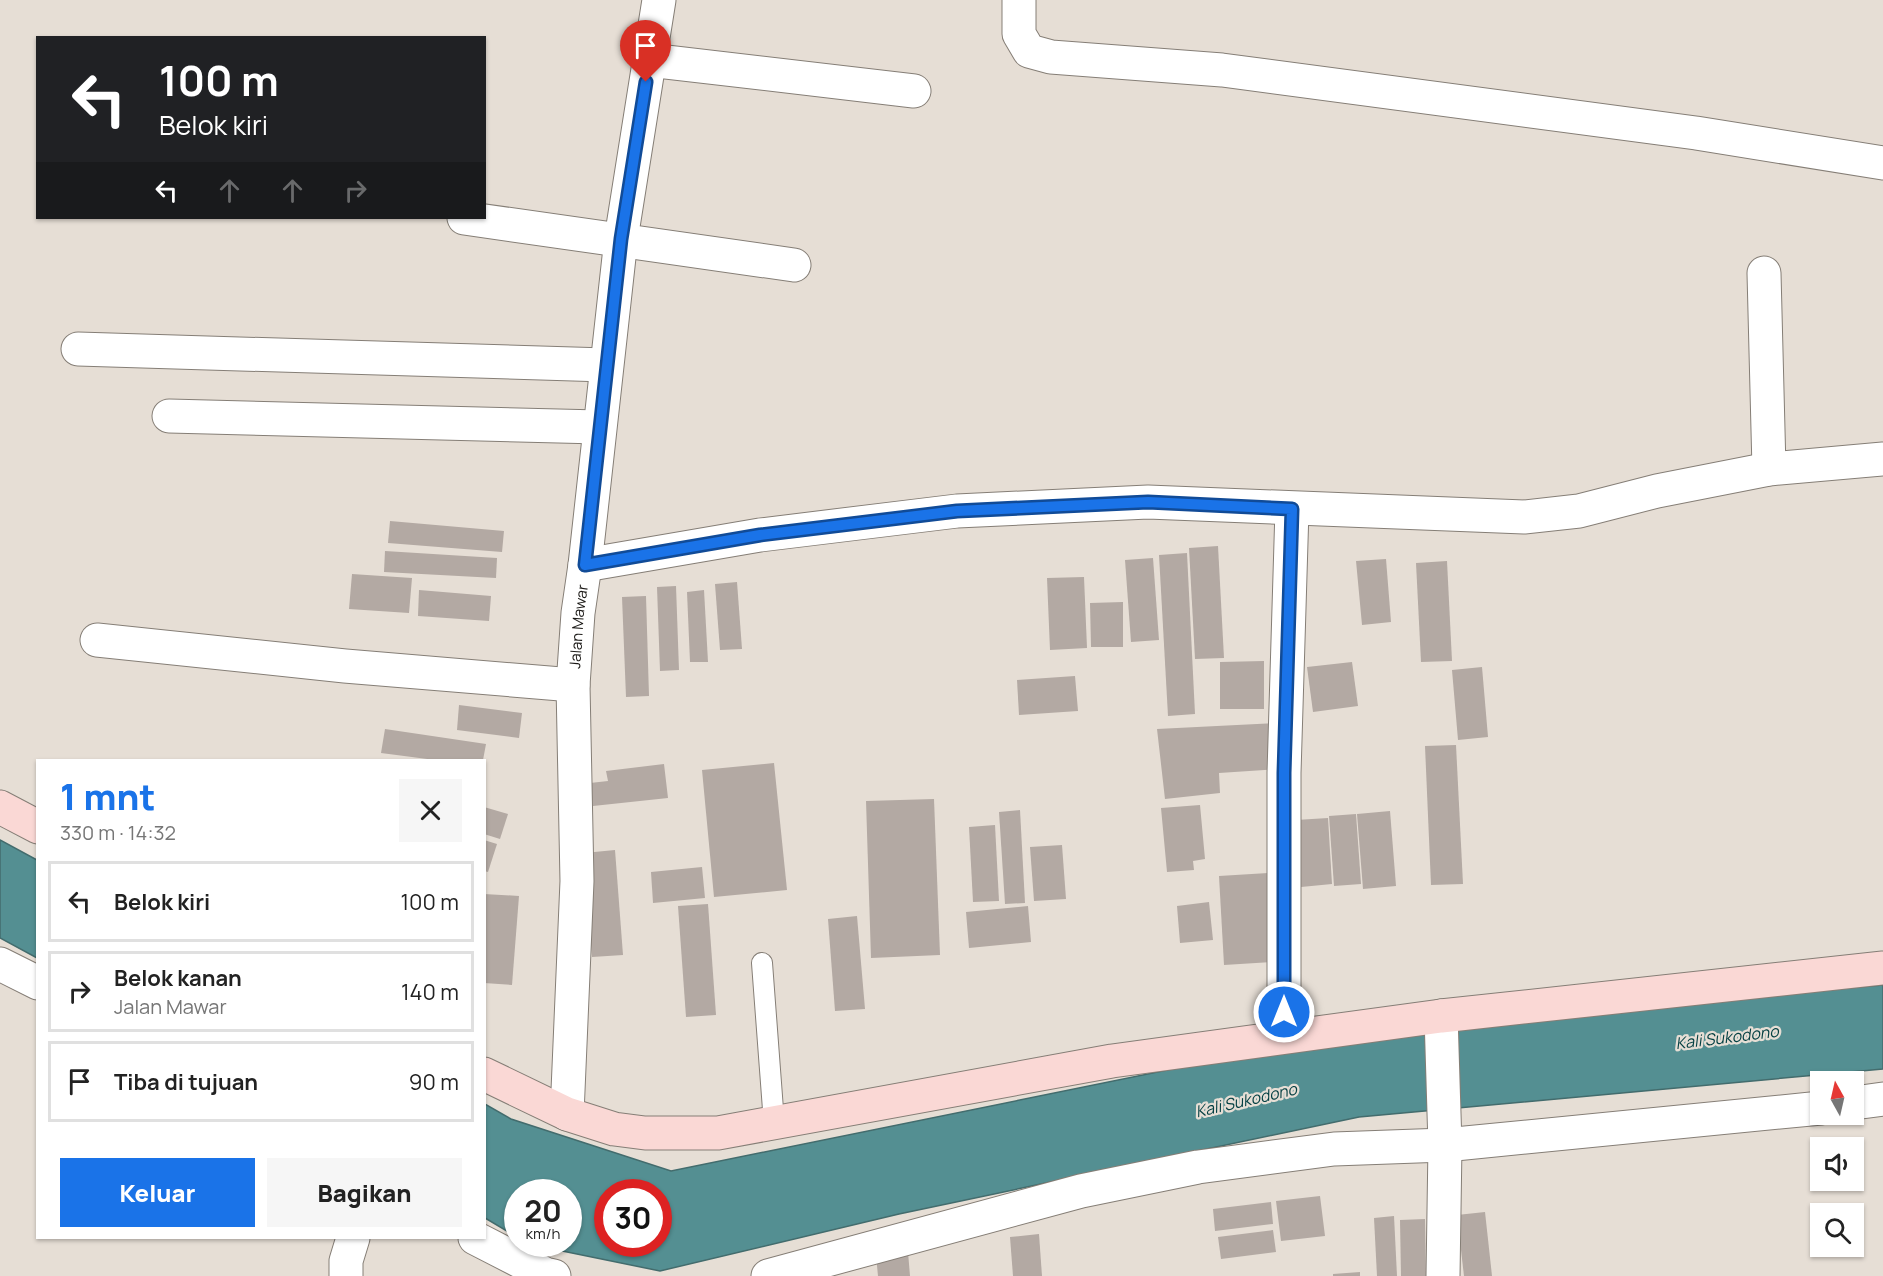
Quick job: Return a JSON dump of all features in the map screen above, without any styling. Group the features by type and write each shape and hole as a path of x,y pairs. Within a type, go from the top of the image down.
{"main road":[{"path":"0,807 36,826"},
{"path":"486,1075 567,1114 614,1129 645,1133 718,1133 1112,1060 1284,1036 1883,968"}],"street":[{"name":"Jalan Mawar","path":"567,1114 577,881 573,685 578,613 621,239 659,0"},
{"path":"1019,0 1019,34 1029,51 1051,57 1222,70 1696,133 1883,163"},
{"path":"649,60 914,91"},
{"path":"471,219 794,265"},
{"path":"1764,273 1769,469"},
{"path":"78,350 606,366"},
{"path":"170,416 599,427"},
{"path":"585,565 760,535 957,511 1148,502 1524,517 1579,510 1657,491 1769,469 1883,459"},
{"path":"1284,1036 1284,773 1292,509"},
{"path":"97,640 345,666 573,685"},
{"path":"0,964 36,982"},
{"path":"1441,1019 1445,1134 1443,1276"},
{"path":"1864,1102 1883,1099"},
{"path":"768,1276 1082,1191 1198,1167 1445,1134 1810,1109"},
{"path":"346,1276 346,1261 353,1239"},
{"path":"477,1239 545,1274 554,1276"}],"lane":[{"path":"762,963 774,1123"}],"water":[{"path":"0,840 36,859 36,957 0,938"},
{"name":"Kali Sukodono","path":"1883,985 1883,1069 1810,1071 1810,1076 1359,1117 899,1214 660,1271 582,1255 582,1179 504,1179 504,1229 486,1219 486,1105 511,1119 671,1171 1374,1028"}],"building":[{"path":"390,521 504,531 502,552 388,543"},
{"path":"1218,546 1224,658 1195,659 1189,548"},
{"path":"385,551 497,558 496,578 384,572"},
{"path":"1187,553 1195,714 1168,716 1159,555"},
{"path":"1153,558 1159,640 1131,642 1125,560"},
{"path":"1386,559 1391,622 1362,625 1356,561"},
{"path":"1447,561 1452,661 1421,662 1416,563"},
{"path":"352,574 412,578 409,613 349,609"},
{"path":"1084,577 1087,648 1050,650 1047,578"},
{"path":"737,582 742,649 720,650 715,584"},
{"path":"676,586 679,670 660,671 657,587"},
{"path":"419,590 491,596 489,621 418,616"},
{"path":"704,590 708,662 690,662 687,592"},
{"path":"646,596 649,696 626,697 622,597"},
{"path":"1123,602 1123,647 1091,647 1090,603"},
{"path":"1264,661 1264,709 1220,709 1220,662"},
{"path":"1352,662 1358,706 1313,712 1307,667"},
{"path":"1482,667 1488,737 1458,740 1452,670"},
{"path":"1075,676 1078,711 1019,715 1017,680"},
{"path":"459,705 522,713 519,738 457,730"},
{"path":"1275,723 1278,769 1219,773 1220,793 1165,799 1157,729"},
{"path":"385,729 486,744 483,759 427,759 381,753"},
{"path":"1456,745 1463,884 1431,885 1425,746"},
{"path":"774,763 787,890 714,897 702,770"},
{"path":"664,764 668,798 593,806 590,783 608,781 606,771"},
{"path":"934,799 940,955 871,958 866,801"},
{"path":"1200,805 1205,859 1193,861 1194,870 1167,872 1161,808"},
{"path":"486,808 508,814 500,839 486,835"},
{"path":"1020,810 1025,903 1005,904 999,812"},
{"path":"1390,811 1396,886 1363,889 1357,814"},
{"path":"1356,814 1361,884 1334,886 1329,816"},
{"path":"1328,818 1332,884 1301,887 1296,820"},
{"path":"995,825 999,901 973,902 969,827"},
{"path":"486,841 497,844 488,872 486,872"},
{"path":"1062,845 1066,899 1034,901 1030,847"},
{"path":"615,850 623,955 592,957 584,853"},
{"path":"702,867 705,898 653,903 651,872"},
{"path":"1268,873 1274,962 1224,965 1219,876"},
{"path":"486,894 519,896 512,985 486,983"},
{"path":"1209,902 1213,940 1180,943 1177,906"},
{"path":"708,904 716,1015 686,1017 678,906"},
{"path":"1028,906 1031,942 969,948 966,912"},
{"path":"857,916 865,1009 835,1011 828,919"},
{"path":"1320,1196 1325,1236 1281,1241 1276,1201"},
{"path":"1271,1202 1273,1224 1215,1231 1213,1209"},
{"path":"1485,1212 1492,1276 1464,1276 1457,1215"},
{"path":"1394,1216 1397,1276 1377,1276 1374,1218"},
{"path":"1425,1219 1426,1276 1401,1276 1400,1220"},
{"path":"1273,1230 1276,1252 1221,1259 1218,1237"},
{"path":"1039,1234 1042,1276 1013,1276 1010,1237"},
{"path":"908,1252 910,1276 878,1276 876,1255"},
{"path":"1360,1272 1360,1276 1333,1276 1333,1274"}],"route":[{"path":"646,82 621,239 585,565 760,535 957,511 1148,502 1292,509 1284,773 1284,1012"}]}
